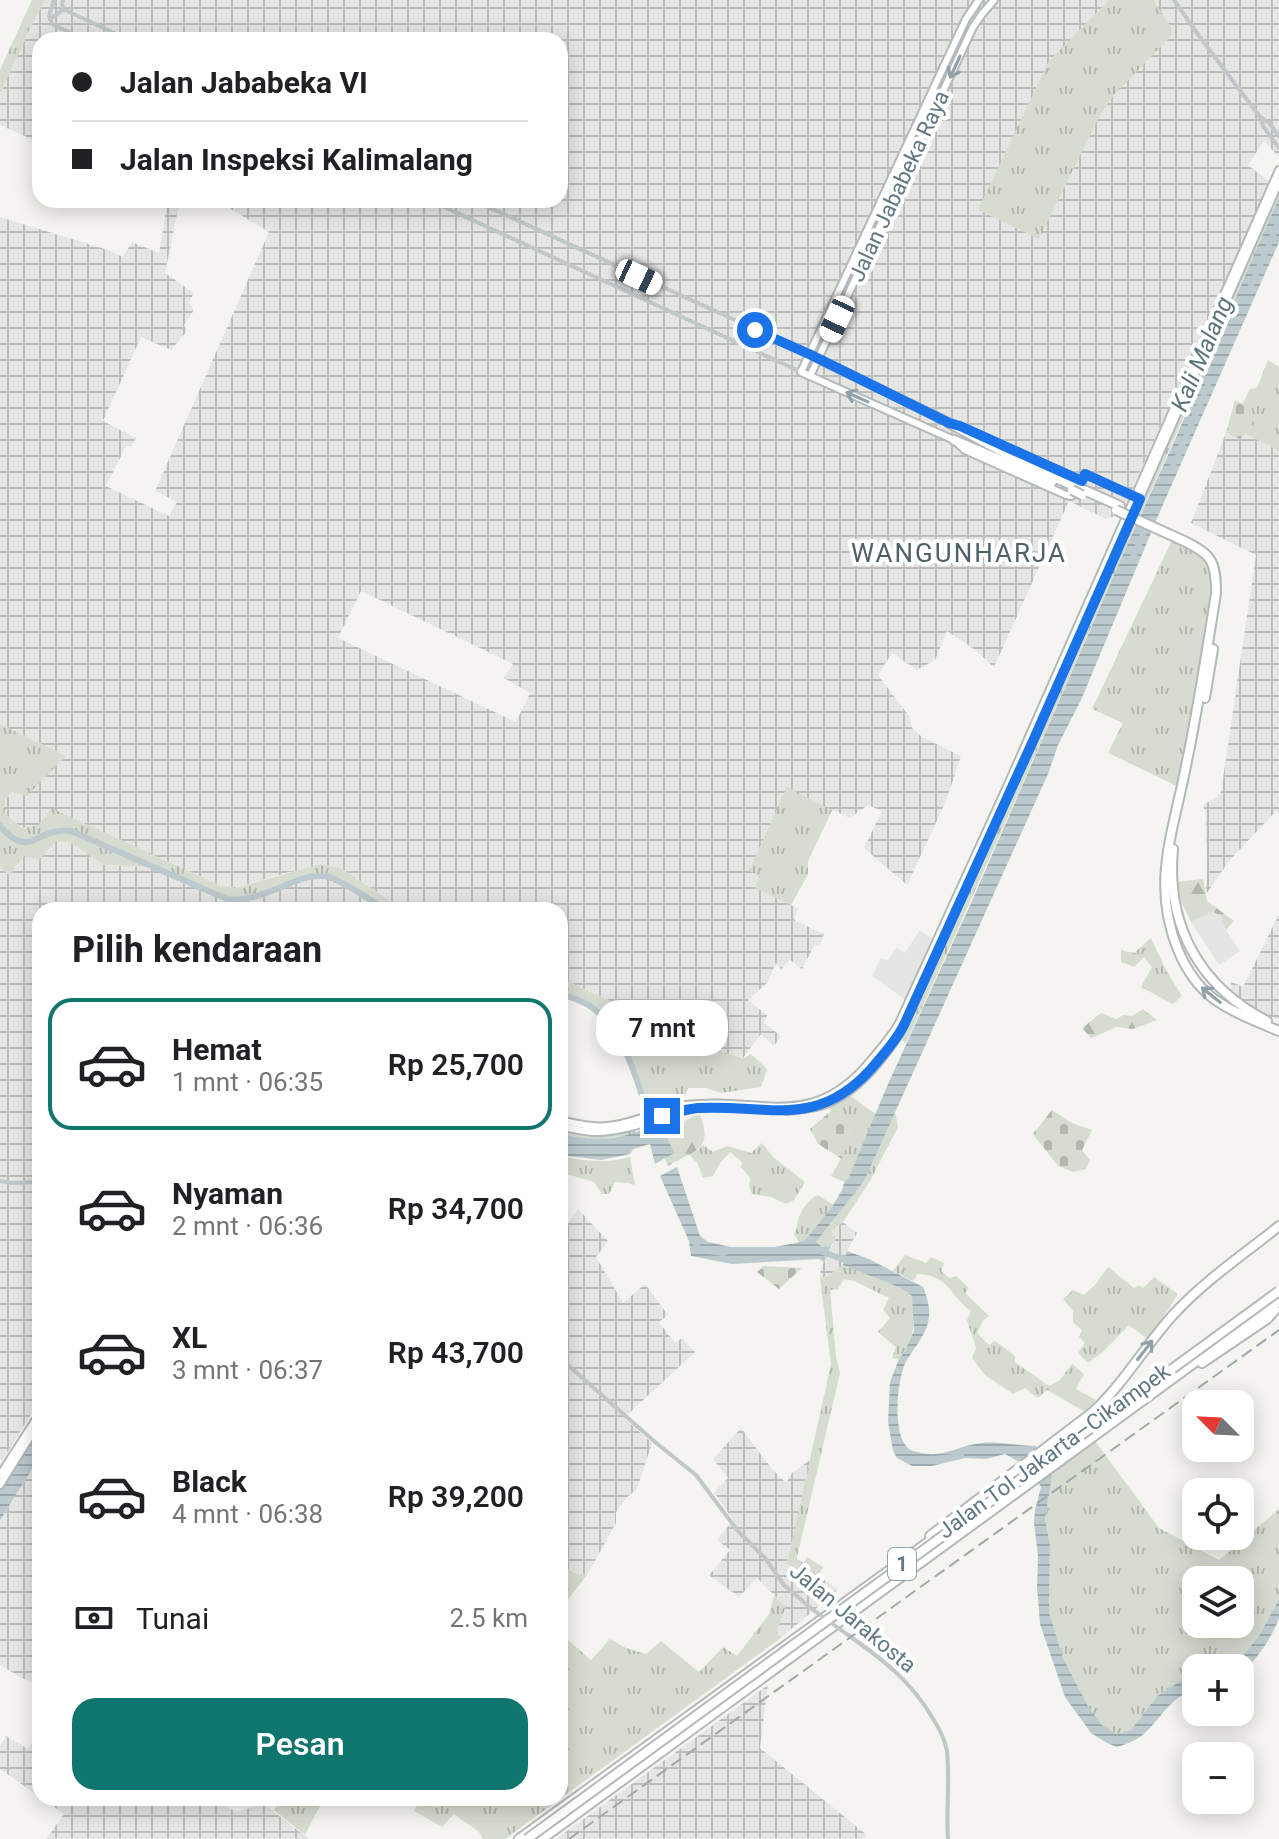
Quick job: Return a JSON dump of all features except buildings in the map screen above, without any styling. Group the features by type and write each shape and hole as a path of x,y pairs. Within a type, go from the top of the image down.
{"highway":[{"path":"949,423 1025,464 1185,539 1209,557 1216,579 1216,593 1186,782 1168,846 1164,891 1167,915 1179,953 1202,989 1244,1016 1279,1028"},
{"path":"954,440 1079,488"},
{"path":"1054,1446 1104,1402 1192,1296 1279,1226"},
{"name":"Jalan Tol Jakarta–Cikampek","path":"1054,1446 1279,1295"},
{"name":"Jalan Tol Jakarta–Cikampek","path":"542,1839 1067,1456 1279,1295"},
{"name":"1","path":"529,1839 1279,1295"},
{"path":"1172,1378 1182,1376 1279,1310"},
{"name":"1","path":"568,1803 1054,1446"},
{"name":"1","path":"519,1839 564,1806"}],"main road":[{"name":"Jalan Jababeka Raya","path":"801,372 966,19 979,0"},
{"name":"Jalan Jababeka Raya","path":"814,378 818,359 976,22 994,0"},
{"path":"928,101 931,107 937,105"},
{"path":"1137,498 1279,170"},
{"path":"568,1125 608,1132 662,1114 697,1108 786,1111 824,1104 847,1092 900,1033 923,975 1033,741 1113,551 1279,182"},
{"path":"867,231 873,229 876,236"},
{"path":"809,354 949,423"},
{"path":"814,378 818,369 826,363"},
{"path":"801,372 954,440"},
{"path":"1079,488 1085,474 1137,498"},
{"path":"0,1475 32,1425"},
{"path":"0,1485 32,1434"}],"street":[{"path":"54,0 50,19 54,25 68,32"},
{"path":"63,0 64,9"},
{"path":"1174,0 1260,117 1279,148"},
{"path":"50,19 64,9"},
{"path":"64,9 112,32"},
{"path":"1260,117 1279,136"},
{"path":"446,208 801,372"},
{"path":"490,208 809,354"},
{"path":"0,1181 32,1182"},
{"name":"Jalan Jarakosta","path":"568,1365 692,1471 784,1585 881,1658 899,1674 927,1708 941,1732 947,1751 948,1839"}],"shaded area":[{"path":"45,0 1279,0 1279,157 1264,141 1248,165 1270,182 1121,514 1106,519 1069,501 994,667 947,631 935,660 917,670 892,653 878,675 909,716 912,728 922,737 961,756 946,801 907,885 864,848 882,811 868,805 850,818 832,810 808,861 808,874 791,905 798,908 794,920 824,934 802,969 790,960 781,969 776,963 767,983 748,1000 767,1015 764,1023 781,1036 774,1046 761,1034 743,1058 725,1053 568,982 568,902 392,902 342,869 289,872 234,888 219,885 51,809 39,825 22,828 5,814 5,799 66,756 0,724 0,217 123,257 132,242 159,253 167,208 178,208 165,273 194,293 189,302 194,310 184,325 187,331 171,350 141,337 103,421 136,438 131,447 126,446 106,486 169,516 177,502 155,491 269,232 229,208 568,208 568,32 32,32 32,139 0,125 0,94","holes":["361,591 513,664 504,678 530,693 516,722 338,638"]},
{"path":"1279,197 1279,242 1081,700 1058,745 1048,774 864,1181 816,1242 822,1247 831,1246 824,1262 819,1259 732,1264 691,1256 689,1241 660,1176 677,1167 700,1236 708,1242 731,1247 774,1247 805,1240 842,1190 1174,442"},
{"path":"1226,433 1240,439 1245,433 1279,451 1279,813 1276,811 1229,861 1205,896 1206,816 1203,805 1221,792 1256,555 1191,523"},
{"path":"56,841 71,843 104,865 152,867 227,899 249,900 298,881 324,876 373,902 32,902 32,1413 2,1461 0,867 9,875 24,856"},
{"path":"1213,912 1221,916 1240,951 1219,965 1191,922"},
{"path":"1279,914 1279,1020 1248,1007 1232,990 1230,981 1243,987"},
{"path":"920,930 934,940 907,1001 872,976 881,958 887,960 897,948 905,953"},
{"path":"652,1125 662,1126 674,1153 655,1164 650,1144 633,1149 630,1154 601,1160 568,1156 568,1135 607,1138 628,1135"},
{"path":"578,1209 608,1241 596,1257 623,1303 645,1284 668,1315 659,1322 675,1343 682,1338 695,1352 624,1418 652,1443 637,1489 616,1512 616,1523 587,1575 568,1569 568,1224"},
{"path":"843,1222 857,1233 843,1265 820,1278 821,1268 836,1237 830,1231"},
{"path":"847,1251 869,1259 923,1287 927,1298 928,1324 904,1366 899,1385 898,1422 909,1449 929,1454 981,1443 1036,1446 1052,1477 1045,1519 1050,1545 1049,1612 1063,1658 1089,1708 1102,1725 1117,1734 1131,1730 1157,1696 1182,1680 1182,1695 1135,1740 1117,1747 1107,1743 1091,1733 1065,1697 1040,1624 1034,1523 1041,1487 1026,1459 1019,1462 1005,1454 986,1459 965,1458 932,1466 912,1466 897,1458 888,1421 890,1382 914,1331 912,1296 901,1288 843,1265"},
{"path":"741,1428 786,1483 792,1473 810,1460 787,1563 811,1587 818,1575 838,1590 782,1637 775,1634 785,1606 757,1578 739,1597 709,1575 730,1550 717,1540 733,1520 714,1492 728,1478 713,1459"},
{"path":"32,1440 32,1470 0,1520 0,1490"},
{"path":"32,1470 32,1682 0,1665 0,1520"},
{"path":"1279,1599 1277,1623 1254,1660 1254,1654 1245,1654 1260,1634"},
{"path":"768,1685 760,1748 867,1835 864,1839 556,1839"},
{"path":"6,1736 28,1749 32,1742 32,1791 0,1769 0,1746"},
{"path":"53,1806 226,1806 236,1812 267,1806 309,1839 46,1839 64,1814"}],"green space":[{"path":"32,0 45,0 0,94 0,70"},
{"path":"1109,0 1153,0 1171,27 1171,36 1113,96 1100,115 1039,239 978,210 1049,61"},
{"path":"1279,182 1279,197 1237,296 906,1043 900,1033"},
{"path":"1268,360 1279,367 1279,451 1245,433 1254,424 1243,403 1250,389 1257,388"},
{"path":"1235,400 1252,409 1254,424 1240,439 1226,433"},
{"path":"1174,536 1201,549 1216,579 1181,788 1108,753 1123,723 1092,709"},
{"path":"0,724 66,756 27,796 13,792 5,799 5,814 22,828 39,825 51,808 219,885 234,888 322,864 342,869 392,902 373,902 324,876 298,881 249,900 227,899 153,867 104,865 71,843 56,841 39,860 24,856 9,875 0,867"},
{"path":"787,787 832,810 808,861 808,874 791,905 755,888 760,876 749,871"},
{"path":"1203,879 1207,901 1234,921 1226,930 1221,916 1213,912 1191,922 1181,901 1175,882"},
{"path":"1151,938 1182,996 1173,1004 1141,987 1152,967 1144,957 1134,967 1121,962 1121,950 1134,953"},
{"path":"568,982 725,1053 743,1058 751,1054 767,1069 761,1087 721,1093 706,1088 688,1088 683,1098 667,1097 645,1104 634,1072 608,1021 588,1004 568,997"},
{"path":"1143,1009 1157,1020 1133,1029 1117,1027 1091,1038 1082,1028 1101,1013 1117,1019 1123,1015 1132,1016"},
{"path":"846,1093 883,1119 849,1184 831,1176 844,1152 850,1125 825,1103"},
{"path":"691,1105 770,1107 771,1111 697,1108 632,1127 636,1134 597,1140 568,1135 568,1121 615,1125"},
{"path":"1052,1110 1072,1123 1092,1130 1082,1150 1090,1160 1086,1169 1073,1172 1058,1166 1033,1134"},
{"path":"831,1111 850,1125 842,1159 818,1144 810,1129"},
{"path":"895,1111 898,1127 870,1181 843,1222 831,1231 836,1237 831,1246 822,1247 815,1243 864,1181"},
{"path":"700,1115 705,1136 703,1143 668,1166 652,1125 672,1128"},
{"path":"762,1143 773,1157 805,1182 794,1200 786,1204 771,1197 752,1194 750,1178 741,1167 742,1162 730,1152 713,1176 703,1178 698,1164 688,1153 703,1145 713,1152 727,1146 751,1153"},
{"path":"568,1157 595,1161 630,1157 635,1186 615,1182 609,1194 602,1194 594,1182 568,1174"},
{"path":"818,1195 838,1208 803,1249 794,1234 803,1209"},
{"path":"905,1255 926,1263 931,1257 944,1263 941,1271 950,1278 956,1276 969,1288 965,1293 989,1316 977,1333 989,1345 995,1341 1015,1356 1015,1362 1049,1386 1060,1380 1072,1364 1084,1374 1076,1389 1096,1400 1085,1412 1047,1390 1038,1398 1025,1388 1013,1394 985,1375 972,1358 976,1348 967,1320 971,1311 937,1278 918,1274 913,1281 893,1271"},
{"path":"843,1265 901,1288 912,1296 913,1329 909,1344 899,1359 892,1358 896,1347 878,1332 890,1318 883,1310 889,1298 844,1279 838,1289 830,1290 840,1373 794,1570 787,1563 831,1364 820,1278"},
{"path":"764,1266 802,1268 779,1289 757,1272"},
{"path":"1108,1267 1134,1288 1139,1285 1143,1288 1154,1277 1178,1294 1149,1340 1129,1325 1088,1363 1078,1353 1085,1343 1079,1337 1082,1330 1073,1322 1073,1311 1063,1299 1073,1290 1084,1295"},
{"path":"1092,1437 1159,1528 1182,1540 1182,1550 1200,1550 1219,1560 1231,1550 1254,1550 1254,1530 1279,1509 1279,1599 1260,1634 1245,1654 1182,1654 1182,1680 1157,1696 1131,1730 1117,1734 1102,1725 1089,1708 1063,1658 1049,1612 1050,1545 1045,1519 1052,1477 1048,1469"},
{"path":"807,1557 823,1567 812,1587 794,1570 796,1559 804,1562"},
{"path":"568,1569 587,1575 568,1600"},
{"path":"774,1596 786,1606 776,1633 782,1637 568,1793 568,1640 591,1660 610,1639 646,1654 661,1641 699,1672 723,1647 737,1656 769,1614"},
{"path":"277,1806 320,1806 305,1835 274,1810"},
{"path":"417,1806 550,1806 505,1839 483,1839 479,1832 454,1814 442,1827 414,1811"}],"waterway":[{"name":"Kali Malang","path":"1250,288 1279,221"},
{"name":"Kali Malang","path":"1171,471 1208,386"},
{"name":"Kali Malang","path":"1133,558 1146,528"},
{"path":"0,826 19,841 27,842 50,833 71,831 227,899 254,897 303,879 325,876 373,902"},
{"path":"568,997 587,1004 608,1023 628,1057 641,1093"},
{"name":"Kali Malang","path":"696,1244 699,1250 724,1253"},
{"path":"823,1252 850,1262"},
{"path":"917,1461 961,1456"}],"railway":[{"path":"569,1839 1279,1330"}],"district":[{"name":"WANGUNHARJA","path":"959,553"}],"route":[{"path":"662,1116 697,1108 786,1111 824,1104 856,1085 894,1042 1033,741 1140,499 1085,474 1082,481 949,423 755,330"}]}
